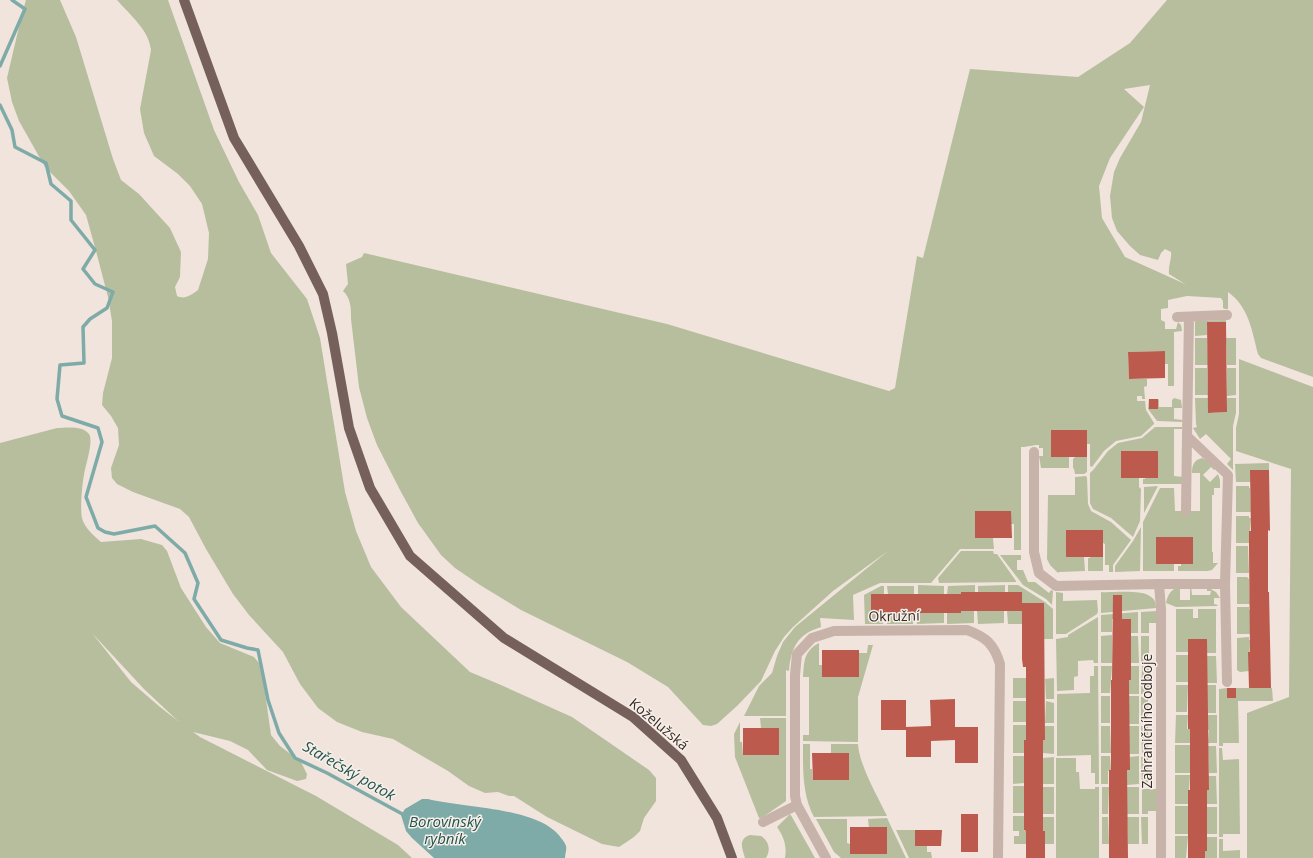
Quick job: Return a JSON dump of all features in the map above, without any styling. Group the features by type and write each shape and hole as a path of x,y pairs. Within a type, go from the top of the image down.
{"main road":[{"name":"Koželužská","path":"184,0 234,138 299,246 323,294 332,333 349,428 370,488 410,556 504,638 633,718 681,760 717,818 732,858"}],"street":[{"path":"1177,317 1227,315"},
{"path":"1186,511 1189,317"},
{"path":"1187,436 1228,475 1226,584 1227,682"},
{"path":"1034,452 1034,552 1039,573 1056,586 1226,584"},
{"name":"Zahraničního odboje","path":"1159,584 1161,609 1161,858"},
{"name":"Okružní","path":"826,858 797,805 795,796 795,675 797,654 812,638 834,631 967,630 981,635 996,651 1000,664 998,858"},
{"path":"762,822 797,805"}],"green space":[{"path":"26,0 60,0 76,37 113,159 121,180 139,194 170,228 181,252 180,277 175,287 177,296 183,297 193,294 198,290 208,259 209,233 202,204 190,186 178,174 154,156 144,133 140,109 151,50 147,36 143,29 117,0 168,0 214,130 239,182 258,215 271,253 307,299 320,338 345,492 356,531 371,567 401,607 470,672 572,717 649,770 656,778 656,801 644,818 640,831 634,837 619,847 602,844 547,817 514,796 509,796 498,792 485,793 469,786 448,771 393,739 362,732 337,722 318,708 300,684 283,652 249,615 233,594 189,517 180,509 133,492 117,484 112,478 111,468 119,445 118,428 102,405 103,393 112,358 112,321 108,297 96,251 86,215 69,191 45,167 19,121 12,102 7,78"},
{"path":"1167,0 1313,0 1313,377 1261,358 1258,354 1249,320 1245,312 1241,305 1228,292 1228,309 1223,308 1223,301 1221,298 1187,296 1168,300 1168,308 1161,309 1161,320 1165,322 1165,329 1176,329 1178,322 1181,325 1182,331 1174,332 1174,386 1168,386 1168,364 1165,364 1165,351 1128,352 1129,379 1147,379 1147,386 1144,387 1145,399 1142,399 1142,396 1137,396 1137,401 1145,401 1146,410 1154,424 1141,436 1116,441 1104,451 1092,467 1090,466 1090,444 1087,444 1087,430 1051,431 1051,457 1069,457 1069,468 1041,468 1039,456 1043,456 1043,448 1039,448 1039,445 1021,447 1021,550 1014,550 1014,524 1011,524 1011,511 975,511 975,538 993,538 994,549 960,549 931,583 880,583 853,595 854,620 820,618 821,627 807,633 801,638 794,648 789,671 786,670 786,716 744,716 759,686 772,673 783,642 795,627 888,551 833,591 793,627 775,651 761,681 717,724 711,726 703,725 668,687 627,662 521,610 455,568 441,555 418,523 377,445 367,418 359,387 350,304 348,297 343,291 348,284 346,264 362,257 364,253 667,324 889,391 895,388 917,256 923,258 970,69 1078,77 1130,43","holes":["1150,85 1141,122 1120,158 1114,172 1110,196 1112,218 1117,231 1140,255 1158,260 1161,253 1165,249 1171,252 1169,274 1185,284 1125,257 1102,218 1099,186 1110,158 1144,107 1124,89"]},
{"path":"1226,320 1226,322 1207,322 1207,335 1195,336 1195,321"},
{"path":"1195,338 1207,338 1208,365 1195,365"},
{"path":"1226,338 1236,338 1236,365 1227,365"},
{"path":"1239,359 1313,387 1313,858 1247,858 1247,713 1289,697 1291,469 1236,451 1236,428 1239,414"},
{"path":"1195,368 1207,368 1208,395 1195,395"},
{"path":"1227,368 1236,368 1236,395 1227,396"},
{"path":"1148,398 1149,408 1158,408 1158,399 1159,407 1172,407 1172,400 1174,398 1181,400 1182,408 1174,408 1174,419 1183,420 1182,422 1157,421 1148,409"},
{"path":"1195,398 1208,398 1209,413 1227,412 1227,398 1236,398 1236,413 1233,426 1233,470 1227,464 1231,459 1206,434 1200,439 1193,428 1197,427"},
{"path":"1155,427 1182,427 1182,429 1174,429 1174,476 1183,477 1183,484 1143,484 1143,479 1145,479 1158,451 1121,451 1121,478 1139,478 1139,487 1141,489 1140,521 1133,537 1111,518 1093,509 1090,503 1090,473 1108,451 1118,443 1142,438"},
{"path":"57,428 78,428 89,434 90,448 83,479 81,514 85,525 101,542 141,539 162,545 167,551 181,588 206,627 220,643 254,657 259,663 263,678 271,735 280,746 301,762 307,774 306,779 297,781 267,770 248,750 230,741 193,732 200,737 316,796 398,845 412,858 0,858 0,443","holes":["92,633 144,689 178,721 131,682"]},
{"path":"1075,457 1087,457 1087,472 1084,474 1075,474 1073,459"},
{"path":"1202,458 1215,469 1214,470 1211,467 1203,475 1210,482 1218,474 1220,480 1220,488 1214,488 1214,495 1212,495 1212,552 1213,563 1218,563 1212,570 1207,571 1178,571 1178,566 1181,566 1181,564 1193,564 1193,537 1156,564 1174,564 1174,571 1143,571 1143,522 1160,488 1174,488 1175,511 1200,511 1200,473 1192,473 1192,470 1195,462"},
{"path":"1269,463 1269,470 1251,470 1251,482 1236,482 1235,464"},
{"path":"1086,476 1088,504 1091,511 1111,522 1131,540 1113,565 1113,572 1109,572 1109,565 1105,565 1105,544 1103,543 1102,530 1066,530 1066,557 1084,557 1085,571 1058,573 1050,565 1047,559 1048,495 1075,495 1075,477"},
{"path":"1158,486 1144,513 1144,487"},
{"path":"1236,486 1249,486 1251,512 1236,512"},
{"path":"1236,516 1249,516 1249,518 1251,518 1249,543 1236,543"},
{"path":"1141,527 1140,571 1115,572 1115,566"},
{"path":"1236,546 1248,546 1249,573 1236,573"},
{"path":"961,551 993,551 994,554 997,554 1016,582 939,583 938,578"},
{"path":"1000,555 1021,555 1021,560 1017,560 1017,570 1023,570 1028,582 1035,582 1049,593 1051,590 1053,591 1052,605 1046,599 1023,585"},
{"path":"1103,557 1103,571 1088,571 1088,558"},
{"path":"1237,577 1247,577 1249,579 1250,604 1237,604"},
{"path":"918,585 944,586 944,594 918,594"},
{"path":"975,585 975,592 947,594 948,586"},
{"path":"1005,585 1005,592 978,592 978,586"},
{"path":"1008,585 1018,585 1045,602 1053,609 1053,639 1044,639 1044,603 1022,603 1022,592 1008,592"},
{"path":"881,586 884,586 884,594 871,594 871,613 883,613 883,624 865,624 864,595"},
{"path":"887,586 914,586 914,594 888,594"},
{"path":"1191,586 1192,595 1210,595 1211,591 1207,591 1207,587 1216,592 1220,598 1214,598 1214,604 1218,605 1176,607 1166,603 1170,592 1180,587 1180,600 1190,600"},
{"path":"1056,592 1063,593 1063,601 1097,600 1097,614 1066,634 1056,634"},
{"path":"1101,592 1141,593 1153,599 1156,608 1101,613"},
{"path":"1237,607 1249,607 1250,634 1237,634"},
{"path":"1176,609 1193,609 1193,618 1198,618 1198,609 1216,609 1216,653 1206,653 1206,639 1188,639 1188,652 1176,652"},
{"path":"961,611 974,611 974,623 947,624 947,613 961,613"},
{"path":"977,611 1004,611 1004,623 978,624"},
{"path":"1007,611 1022,611 1022,624 1008,624"},
{"path":"1157,611 1157,623 1149,623 1149,633 1141,633 1141,612"},
{"path":"1138,612 1138,633 1131,633 1131,619 1112,619 1112,632 1101,632 1101,615"},
{"path":"887,613 913,613 913,624 887,624"},
{"path":"917,613 944,613 944,623 917,624"},
{"path":"1098,617 1098,663 1094,663 1093,660 1078,661 1078,676 1074,677 1074,690 1057,691 1056,639 1068,637 1068,635"},
{"path":"1112,635 1112,663 1101,663 1101,636"},
{"path":"1131,636 1138,636 1139,663 1131,663"},
{"path":"1141,636 1149,636 1149,663 1141,663"},
{"path":"1249,637 1249,671 1240,672 1237,670 1237,638"},
{"path":"819,643 819,665 822,665 823,677 859,677 858,653 867,653 868,645 873,645 858,697 858,742 803,741 803,735 809,735 809,677 803,677 805,661 810,649"},
{"path":"1176,655 1188,655 1188,682 1176,682"},
{"path":"1206,656 1216,656 1217,683 1207,683"},
{"path":"1094,666 1098,666 1099,784 1095,784 1095,773 1091,773 1091,755 1057,756 1057,694 1090,693 1090,676 1094,676"},
{"path":"1101,666 1112,666 1110,693 1101,693"},
{"path":"1131,666 1139,666 1139,694 1129,694"},
{"path":"1142,666 1149,666 1149,694 1141,694"},
{"path":"1013,678 1026,678 1026,698 1013,698"},
{"path":"1054,678 1054,699 1046,699 1045,679"},
{"path":"1176,685 1188,685 1187,712 1176,712"},
{"path":"1207,685 1216,685 1216,713 1207,713"},
{"path":"1227,688 1228,698 1236,698 1236,688 1272,688 1273,701 1238,701 1239,743 1223,743 1223,746 1219,746 1219,689"},
{"path":"1101,696 1110,696 1110,723 1101,723"},
{"path":"1129,696 1139,696 1139,724 1129,724"},
{"path":"1141,697 1148,697 1148,723 1141,723"},
{"path":"1013,701 1026,701 1026,722 1013,722"},
{"path":"1046,701 1054,703 1054,723 1045,723"},
{"path":"1176,715 1188,715 1187,729 1190,729 1190,743 1175,743"},
{"path":"1207,715 1217,715 1217,743 1208,743 1209,730 1207,730"},
{"path":"760,718 786,718 786,801 763,817 759,818 735,757 734,734 740,722 740,742 742,742 743,755 779,755 779,728 761,728"},
{"path":"1013,725 1026,725 1024,753 1013,753"},
{"path":"1045,726 1054,726 1054,754 1043,753"},
{"path":"1101,726 1110,726 1111,753 1101,753"},
{"path":"1129,726 1139,726 1139,754 1129,754"},
{"path":"1141,726 1148,726 1148,753 1142,753"},
{"path":"803,744 810,744 810,769 812,769 813,780 849,780 849,753 831,753 831,744 858,744 865,771 887,816 814,817 805,790 803,772"},
{"path":"1175,745 1190,745 1190,773 1175,773"},
{"path":"1208,746 1216,746 1217,773 1209,773"},
{"path":"1219,748 1222,748 1223,760 1239,759 1240,834 1223,834 1223,837 1219,837"},
{"path":"1013,756 1024,756 1024,783 1013,784"},
{"path":"1101,756 1110,756 1111,770 1108,771 1108,784 1101,784"},
{"path":"1139,756 1139,784 1127,785 1127,770 1130,770 1129,757"},
{"path":"1054,757 1054,784 1043,784 1043,758"},
{"path":"1141,757 1148,757 1148,785 1142,785"},
{"path":"1056,758 1076,758 1076,772 1079,772 1080,789 1095,789 1095,787 1099,787 1099,858 1056,858"},
{"path":"1175,775 1190,775 1188,804 1175,804"},
{"path":"1208,776 1216,776 1217,804 1206,804 1206,790 1209,790"},
{"path":"1013,786 1024,786 1024,813 1013,813"},
{"path":"1043,787 1054,787 1054,814 1043,814"},
{"path":"1102,787 1109,787 1108,814 1102,814"},
{"path":"1127,787 1139,787 1139,814 1127,814"},
{"path":"1142,789 1156,789 1156,811 1148,811 1148,814 1142,814"},
{"path":"1175,806 1188,806 1188,834 1175,834"},
{"path":"1207,807 1217,807 1217,834 1207,834"},
{"path":"790,814 815,858 785,858 786,850 784,842 777,827"},
{"path":"1013,816 1024,816 1026,844 1014,844 1014,836 1019,836 1019,831 1013,831"},
{"path":"1043,817 1054,817 1054,844 1045,844"},
{"path":"1102,817 1108,817 1109,844 1102,844"},
{"path":"1127,817 1139,817 1139,844 1128,844"},
{"path":"1141,817 1148,817 1148,844 1142,844"},
{"path":"887,818 906,858 841,858 834,852 816,819 847,819 847,843 850,844 850,854 887,854 887,828 869,828 868,819"},
{"path":"896,830 915,830 915,846 927,846 927,852 931,852 932,858 909,858"},
{"path":"750,835 761,836 766,840 769,849 766,858 745,858 742,841"},
{"path":"1175,836 1188,836 1186,858 1175,858"},
{"path":"1207,837 1217,837 1217,858 1205,858 1205,851 1207,850"},
{"path":"1219,839 1223,839 1223,851 1240,850 1240,858 1219,858"}],"water":[{"name":"Borovinský rybník","path":"422,799 500,810 519,814 536,820 551,828 562,840 566,847 565,858 434,858 406,831 401,815 405,809"}],"building":[{"path":"1207,322 1226,322 1227,412 1208,413"},
{"path":"1165,351 1165,378 1129,379 1128,352"},
{"path":"1149,399 1158,399 1158,409 1149,409"},
{"path":"1051,430 1087,430 1087,457 1051,457"},
{"path":"1121,451 1158,451 1158,478 1121,478"},
{"path":"1250,470 1269,470 1270,531 1268,530 1268,592 1271,688 1249,688 1249,531 1251,531"},
{"path":"975,511 1011,511 1012,538 975,538"},
{"path":"1066,530 1103,530 1103,557 1066,557"},
{"path":"1156,537 1193,537 1193,564 1156,564"},
{"path":"961,592 1022,592 1022,603 1044,603 1045,740 1043,740 1043,831 1045,831 1045,858 1026,858 1026,831 1024,830 1024,740 1026,740 1026,667 1023,667 1022,659 1022,611 871,613 871,594 961,594"},
{"path":"1113,595 1122,595 1122,619 1131,619 1131,680 1129,680 1130,770 1127,770 1128,858 1109,858 1109,770 1111,770"},
{"path":"1188,639 1207,639 1209,790 1207,790 1207,851 1205,851 1205,858 1188,858 1190,729 1188,729"},
{"path":"822,650 859,650 859,677 822,677"},
{"path":"1227,688 1236,688 1236,698 1227,698"},
{"path":"955,699 955,727 978,727 978,763 955,763 955,740 931,741 931,757 906,757 906,730 881,730 881,700 906,700 906,727 931,726 930,700"},
{"path":"743,728 779,728 779,755 743,755"},
{"path":"812,753 849,753 849,780 813,780"},
{"path":"961,814 978,814 978,852 961,852"},
{"path":"850,827 887,827 887,854 850,854"},
{"path":"915,830 942,830 941,846 915,846"}],"waterway":[{"name":"Stařečský potok","path":"0,66 25,9 12,0"},
{"name":"Stařečský potok","path":"0,105 12,130 15,147 46,163 51,184 71,201 71,220 95,250 83,269 95,284 113,292 107,308 90,319 83,327 84,363 60,365 57,399 62,416 98,428 102,442 86,497 98,528 105,532 114,534 155,526 185,553 198,583 194,599 221,640 258,650 268,700 279,733 295,758 327,773 406,816"}]}
